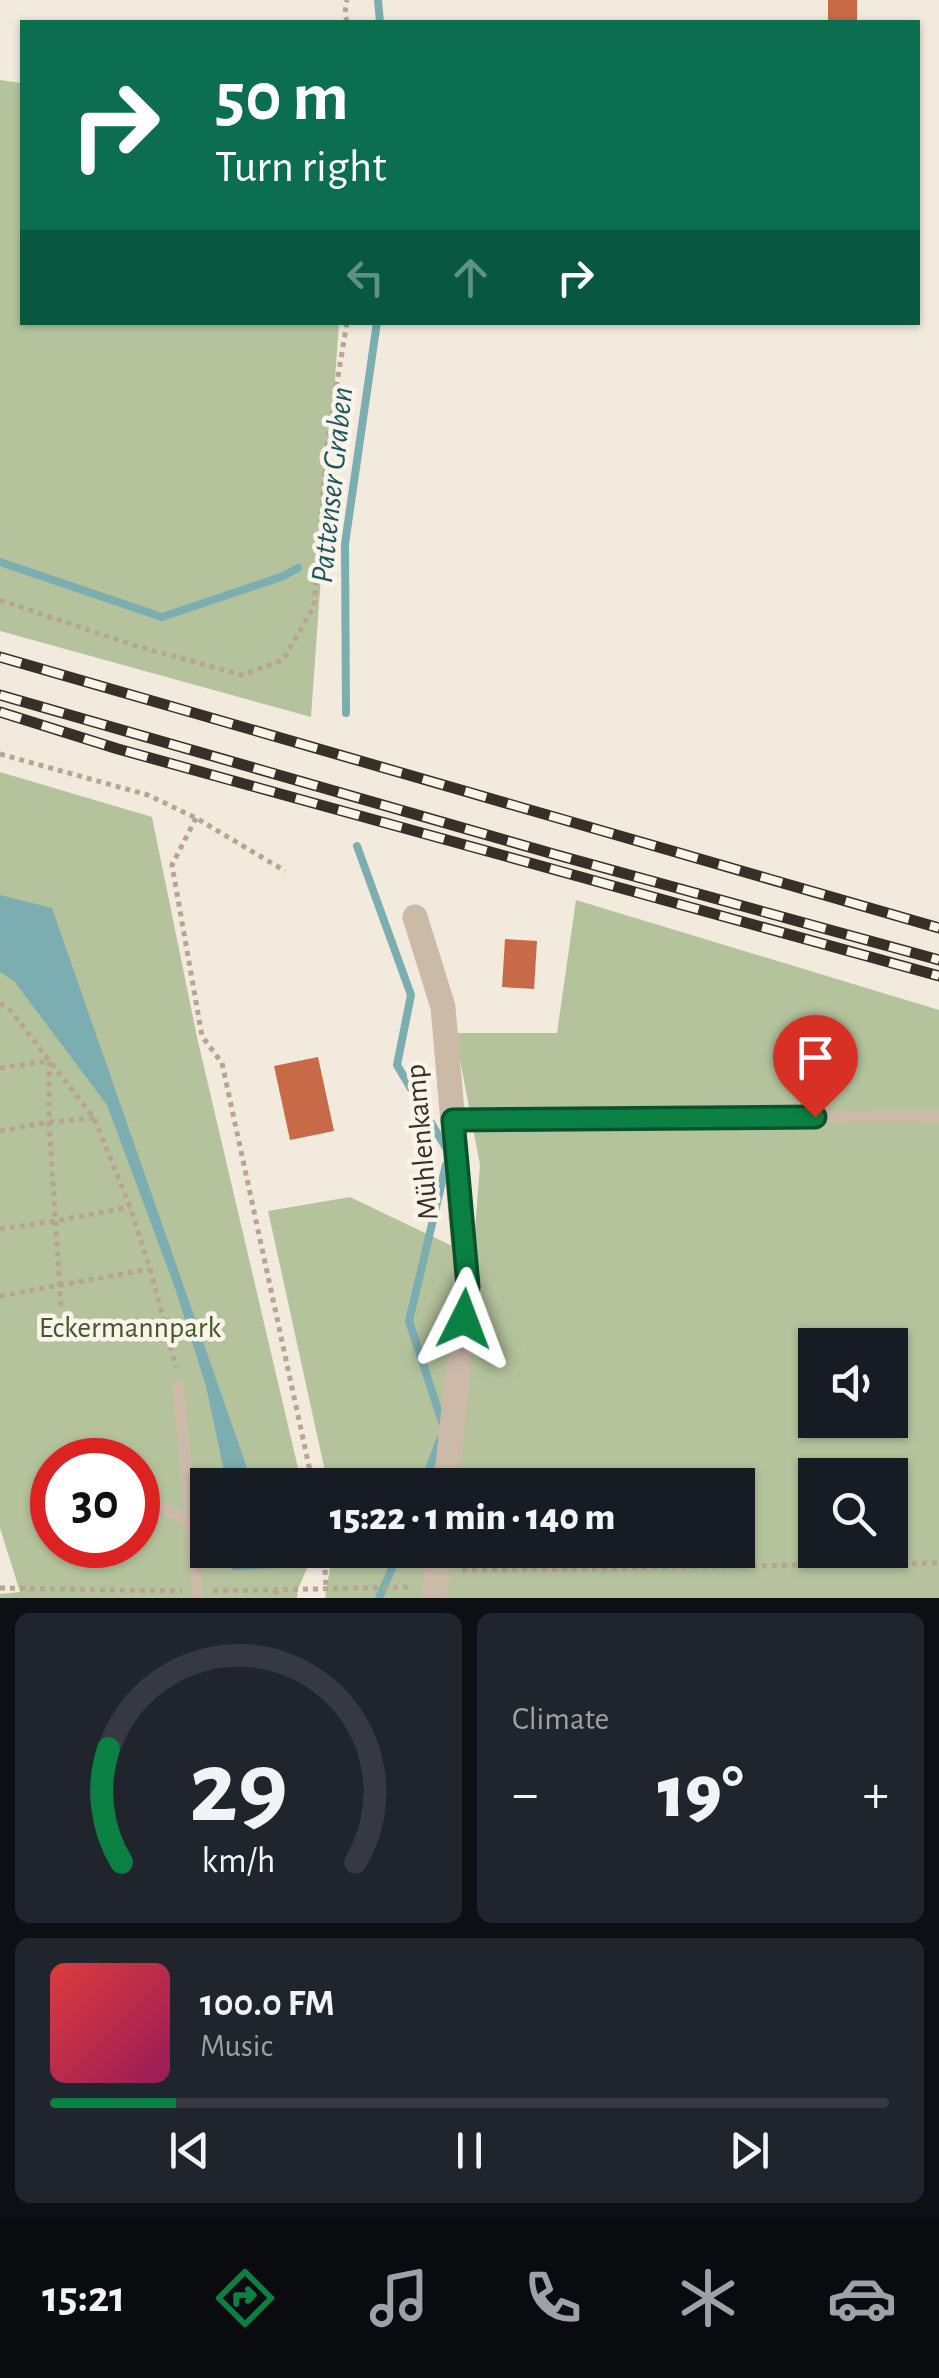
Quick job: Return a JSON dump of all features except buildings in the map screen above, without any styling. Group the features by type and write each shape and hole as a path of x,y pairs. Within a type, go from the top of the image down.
{"street":[{"name":"Mühlenkamp","path":"415,917 444,1006 468,1286 448,1468"},
{"path":"434,1598 437,1568"}],"lane":[{"path":"453,1120 939,1116"},
{"path":"178,1386 190,1522"},
{"path":"160,1505 190,1522"},
{"path":"194,1568 197,1594"}],"path":[{"path":"0,600 136,646 242,675 284,660 314,606 328,444 347,325"},
{"path":"0,754 148,795 196,818 285,871"},
{"path":"196,818 172,865 202,1036 222,1063 310,1468"},
{"path":"0,1003 10,1010 94,1118 150,1269 175,1359 178,1386"},
{"path":"0,1012 10,1010"},
{"path":"0,1068 49,1061"},
{"path":"49,1061 61,1306"},
{"path":"0,1131 94,1118"},
{"path":"0,1229 130,1207"},
{"path":"0,1296 150,1269"},
{"path":"755,1563 939,1564"},
{"path":"325,1568 326,1589"},
{"path":"1,1587 197,1594 399,1588"},
{"path":"315,1598 326,1589"},
{"path":"274,1590 280,1598"}],"green space":[{"path":"0,80 20,83 20,325 339,325 311,717 0,631"},
{"name":"Eckermannpark","path":"0,772 152,817 197,1037 298,1468 190,1468 190,1568 307,1568 297,1598 0,1598 0,1594 20,1592 0,1528"},
{"path":"576,900 939,1010 939,1598 325,1598 330,1568 755,1568 755,1468 324,1468 268,1211 350,1197 473,1256 480,1165 455,1033 557,1033"}],"water":[{"path":"0,895 52,908 247,1468 223,1468 206,1386 175,1288 107,1105 14,981 0,972"}],"waterway":[{"name":"Pattenser Graben","path":"378,0 380,20"},
{"name":"Pattenser Graben","path":"346,713 345,544 377,325"},
{"path":"0,562 162,617 298,568"},
{"name":"Pattenser Graben","path":"357,846 411,995 397,1065 446,1148"},
{"name":"Pattenser Graben","path":"442,1422 409,1321 446,1165"},
{"name":"Pattenser Graben","path":"429,1468 440,1440"},
{"name":"Pattenser Graben","path":"379,1598 392,1568"}],"railway":[{"path":"0,657 939,928"},
{"path":"0,695 939,960"},
{"path":"0,712 118,749 939,976"}],"route":[{"path":"464,1319 468,1286 453,1120 815,1117"}]}
